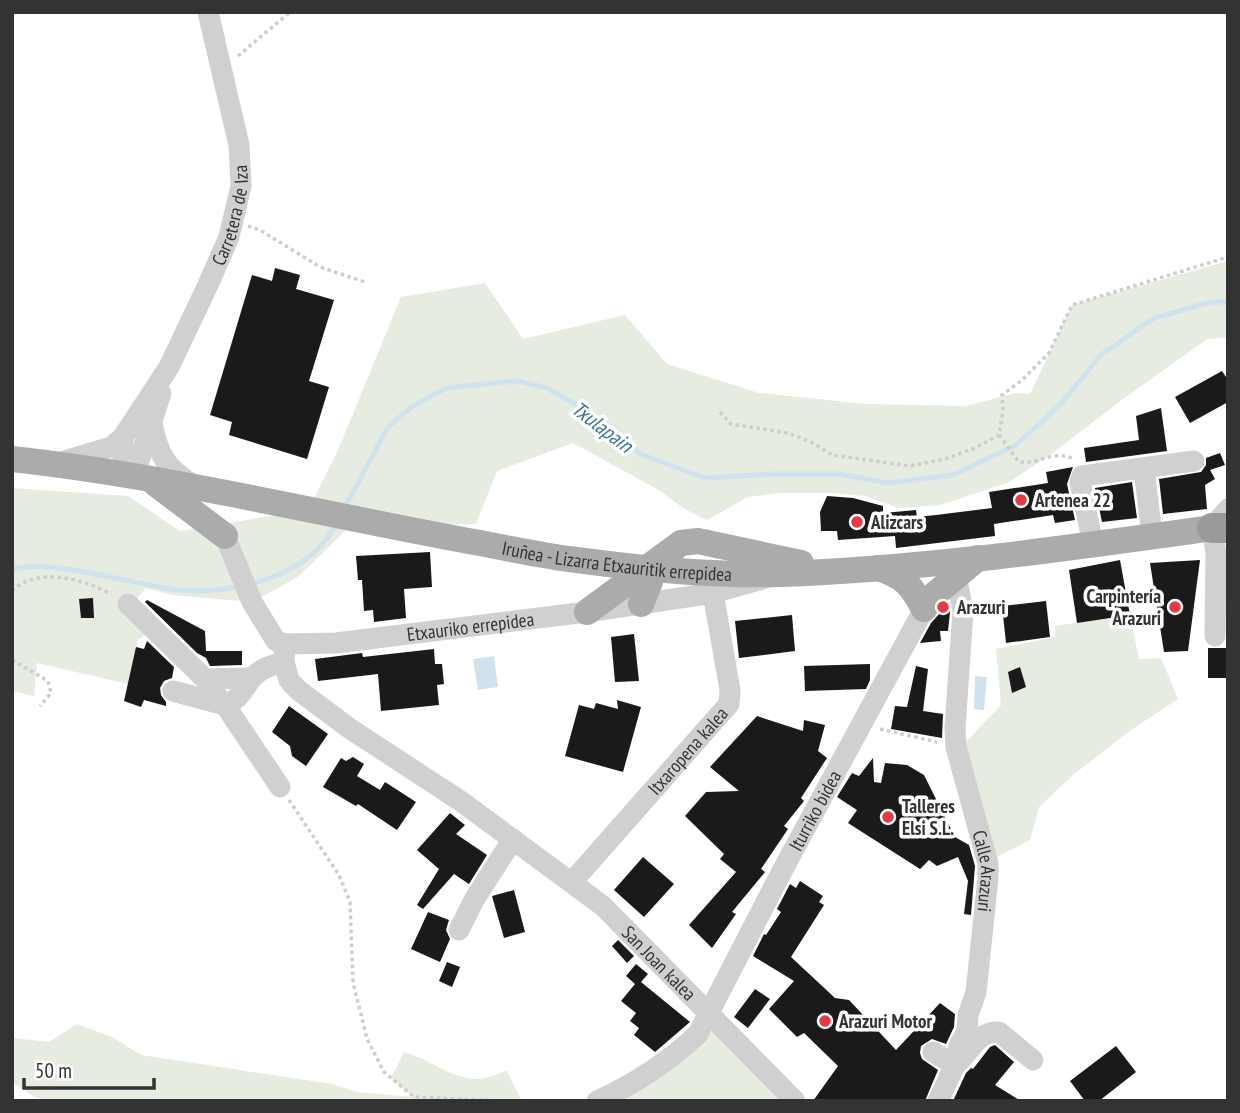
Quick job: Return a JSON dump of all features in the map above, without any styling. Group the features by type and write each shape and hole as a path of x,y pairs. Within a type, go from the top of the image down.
{"main road":[{"name":"Iruñea - Lizarra Etxauritik errepidea","path":"12,459 196,487 386,526 576,560 650,568 778,574 878,568 1093,544 1224,523"},
{"path":"138,477 228,542"},
{"path":"222,492 228,542"},
{"path":"587,612 681,544 698,541 837,570"},
{"path":"929,602 978,558"},
{"path":"576,560 591,583 587,612"},
{"path":"926,563 932,575 929,602"},
{"path":"641,604 650,582 650,568"},
{"path":"878,568 896,574 929,602"}],"street":[{"name":"Carretera de Iza","path":"138,477 139,461 169,368 229,237 240,186 239,145 208,12"},
{"name":"Carretera de Iza","path":"123,438 169,368"},
{"path":"152,424 156,447 163,461 196,487"},
{"path":"55,464 111,447 123,438"},
{"path":"123,438 122,458 138,477"},
{"path":"1093,544 1080,481 1082,476 1194,461"},
{"path":"1144,468 1152,536"},
{"path":"1215,636 1216,554 1224,523"},
{"path":"173,691 225,705 235,701 247,688 251,678 284,653 252,602 228,542"},
{"name":"Etxauriko errepidea","path":"284,653 336,643 587,612 713,593 778,574"},
{"name":"Calle Arazuri","path":"955,1065 959,1046 967,1031 968,1015 976,992 988,864 956,747 963,611 956,575"},
{"name":"Itxaropena kalea","path":"572,882 729,704 730,690 713,593"},
{"name":"Iturriko bidea","path":"597,1101 627,1087 679,1052 698,1034 861,724 929,602"},
{"path":"128,604 205,679 280,787"},
{"name":"San Joan kalea","path":"284,653 289,680 298,690 349,728 462,802 603,906 795,1101"},
{"path":"205,679 251,678"},
{"path":"459,930 474,900 513,839"},
{"path":"938,1101 955,1065 992,1031 999,1032 1033,1060"},
{"path":"933,1052 955,1065"}],"path":[{"path":"221,71 290,12"},
{"path":"233,220 260,230 320,267 365,282"},
{"path":"1082,476 1075,460 1068,456 1051,455 1026,463 1019,462 999,435 1003,411 1002,396 1049,353 1072,305 1228,257"},
{"path":"720,412 731,425 788,433 811,442 832,456 910,466 945,459 975,448 999,435"},
{"path":"12,591 21,582 50,576 72,579 102,589 128,604"},
{"path":"12,660 48,681 51,693 40,706"},
{"path":"861,724 956,747"},
{"path":"280,787 339,875 349,902 353,982 367,1039 384,1072 414,1097 504,1101"}],"shaded area":[{"path":"1228,261 1228,337 1207,339 1050,455 1009,482 940,505 899,508 865,496 779,493 748,497 707,520 573,443 497,471 476,524 386,526 346,530 298,577 252,602 172,595 146,588 135,601 153,629 138,640 128,684 37,663 34,696 12,691 12,488 128,496 180,531 308,510 338,450 401,297 485,283 523,339 625,315 667,364 759,393 867,404 966,406 1015,393 1030,394 1072,305"},
{"path":"1130,615 1139,659 1161,658 1178,699 1131,730 1073,775 1039,807 1030,840 993,859 963,745 1001,705 996,649 1055,637 1055,626"},
{"path":"77,1024 112,1037 141,1055 332,1084 357,1092 413,1097 391,1078 404,1052 466,1078 491,1077 506,1070 522,1101 47,1101 34,1097 12,1082 12,1038 49,1042"},
{"path":"715,1029 784,1101 610,1101 705,1038"}],"water":[{"path":"494,656 498,687 478,690 473,659"},
{"path":"975,676 987,677 984,710 974,709"}],"building":[{"path":"275,268 300,275 296,289 334,300 309,381 329,387 307,459 229,435 232,422 210,415 252,275 272,281"},
{"path":"1222,371 1228,380 1228,402 1190,423 1175,397"},
{"path":"1161,408 1167,451 1086,462 1084,448 1139,440 1136,416"},
{"path":"1220,453 1225,465 1210,470 1215,479 1205,485 1207,509 1163,514 1159,479 1201,472 1206,465 1206,458"},
{"path":"1073,467 1067,484 1075,520 1055,523 1053,515 994,524 995,536 896,548 895,536 838,540 837,531 821,531 820,512 827,496 853,498 883,506 883,513 916,510 917,517 936,515 992,508 989,492 1048,483 1046,472"},
{"path":"1132,482 1137,518 1102,522 1095,488"},
{"path":"430,552 432,587 404,589 406,618 374,622 373,610 364,611 362,580 358,580 356,556"},
{"path":"1120,560 1130,615 1077,623 1069,570"},
{"name":"Carpintería Arazuri","path":"1200,560 1188,651 1164,652 1150,563"},
{"path":"93,598 94,618 81,618 79,599"},
{"path":"147,600 205,631 206,651 242,651 242,665 210,666 206,658 197,653 145,602"},
{"path":"1046,601 1050,637 1006,643 1002,606"},
{"path":"947,605 950,612 948,631 940,631 941,641 920,643 931,623"},
{"path":"792,615 795,651 739,658 735,621"},
{"path":"634,634 639,681 615,682 611,637"},
{"path":"147,641 174,667 172,678 164,681 160,688 166,706 144,700 141,707 124,701 136,647 144,649"},
{"path":"1208,648 1228,648 1228,678 1208,678"},
{"path":"434,649 435,664 442,664 444,684 437,685 439,705 381,711 378,674 318,681 315,659"},
{"path":"870,664 870,680 866,689 805,691 804,666"},
{"path":"916,666 928,669 923,711 943,714 942,738 891,729 895,706 907,707"},
{"path":"1020,667 1026,687 1012,693 1008,672"},
{"path":"617,700 641,707 623,772 565,756 579,705 594,709 596,703 618,709"},
{"path":"289,706 328,734 306,766 292,756 290,746 272,732"},
{"path":"757,716 803,731 804,720 825,725 818,751 827,758 801,798 804,801 784,826 788,829 761,869 765,872 732,912 736,914 712,948 689,925 736,872 720,859 724,854 685,816 706,792 739,791 710,767"},
{"path":"353,757 364,764 357,776 380,790 385,782 416,802 397,830 358,804 356,806 323,787 341,758 346,761"},
{"name":"Talleres Elsi S.L.","path":"873,758 874,782 881,783 885,763 907,765 924,775 955,837 969,845 975,866 971,915 964,914 968,881 958,857 937,866 929,860 920,869 848,823 857,810 837,797 852,773 859,776"},
{"path":"450,813 465,825 456,834 487,855 469,884 454,874 423,909 417,905 439,869 417,850"},
{"path":"643,857 674,884 644,917 614,890"},
{"path":"800,881 823,896 819,902 824,905 791,957 835,998 849,1000 896,1050 940,1003 955,1014 954,1027 946,1044 932,1039 921,1046 922,1059 938,1070 925,1101 813,1101 838,1066 804,1033 797,1037 769,1009 794,981 753,956 764,934 766,935 781,912 777,909 790,884 796,888"},
{"path":"514,890 525,932 504,938 492,896"},
{"path":"428,912 449,920 446,930 450,939 440,962 411,949"},
{"path":"618,940 634,956 627,963 612,946"},
{"path":"447,962 460,967 452,987 439,981"},
{"path":"636,964 648,974 641,982 690,1022 655,1052 634,1035 639,1028 630,1021 636,1013 621,1001 635,984 626,976"},
{"path":"755,989 770,999 748,1028 734,1017"},
{"path":"995,1045 1014,1062 995,1085 1021,1101 953,1101 966,1073"},
{"path":"1116,1046 1136,1072 1099,1101 1085,1101 1070,1081"}],"waterway":[{"name":"Txulapain","path":"344,509 388,427 412,407 446,388 518,381 547,388 595,416 640,454 705,478 839,474 888,483 953,475 1016,445 1059,406 1101,355 1154,318 1211,302 1228,302"},
{"name":"Txulapain","path":"250,584 276,576 300,563 320,546 336,524"},
{"name":"Txulapain","path":"12,570 26,567 66,569 188,591 240,586"}],"place":[{"name":"Artenea 22","path":"1021,500"},
{"name":"Alizcars","path":"857,522"},
{"name":"Arazuri","path":"943,607"},
{"name":"Carpintería Arazuri","path":"1175,607"},
{"name":"Talleres Elsi S.L.","path":"888,817"},
{"name":"Arazuri Motor","path":"825,1021"}]}
